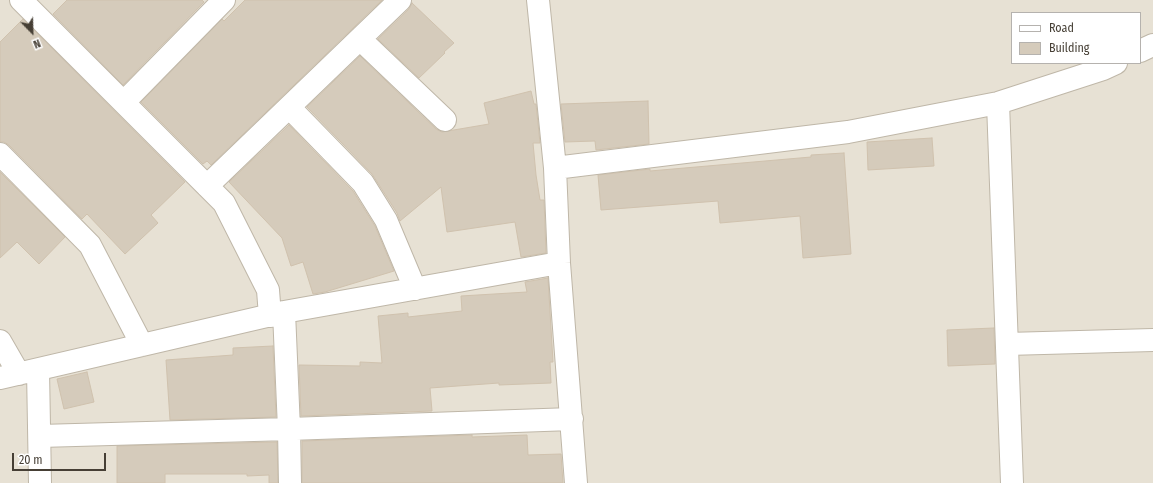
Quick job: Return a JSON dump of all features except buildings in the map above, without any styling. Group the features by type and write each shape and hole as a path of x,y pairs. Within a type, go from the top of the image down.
{"street":[{"path":"124,102 224,0"},
{"path":"208,186 400,0"},
{"path":"537,2 555,168 559,263 576,483"},
{"path":"30,3 124,102 224,202 268,290 277,314 289,429 290,483"},
{"path":"360,39 445,120"},
{"path":"1141,51 1153,45"},
{"path":"555,168 848,132 998,103 1103,69 1114,64"},
{"path":"998,103 1012,483"},
{"path":"289,107 363,183 386,220 415,289"},
{"path":"0,154 90,245 142,345"},
{"path":"19,374 277,314 559,263"},
{"path":"1007,344 1153,340"},
{"path":"0,341 19,374 40,436 40,483"},
{"path":"40,436 572,419"}],"shaded area":[{"path":"0,0 1153,0 1153,483 0,483"}]}
